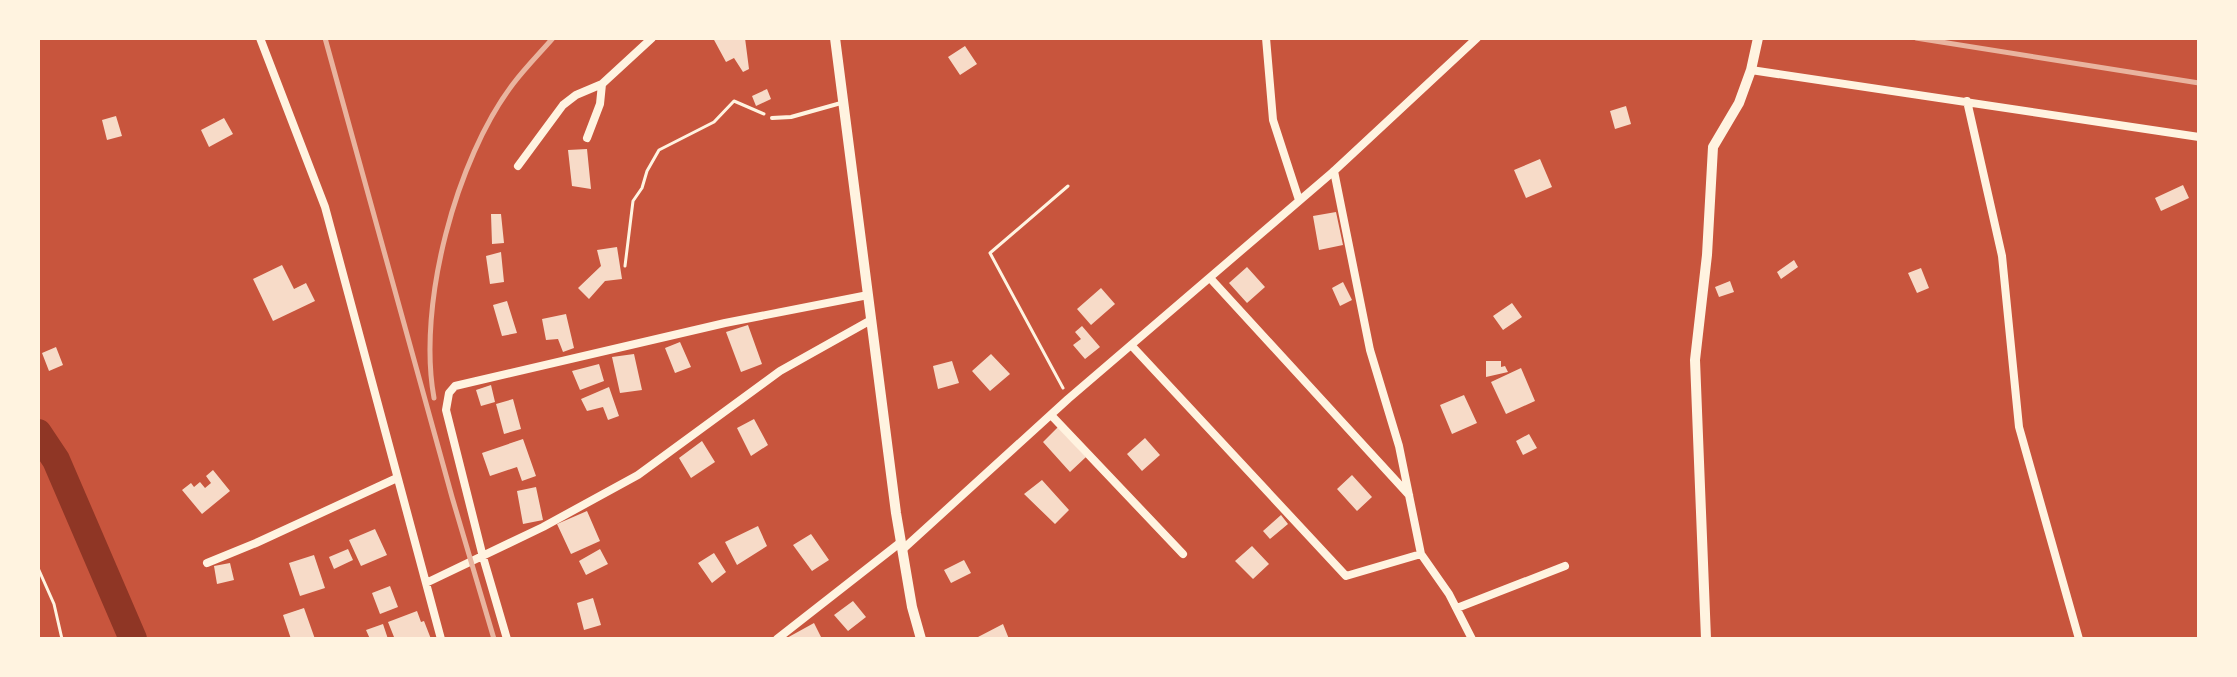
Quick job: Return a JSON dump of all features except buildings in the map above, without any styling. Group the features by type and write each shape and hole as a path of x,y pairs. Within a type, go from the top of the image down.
{"street":[{"path":"260,38 325,207 441,639"},
{"path":"518,166 563,105 576,95 602,84 652,38"},
{"path":"835,38 902,546 912,607 921,639"},
{"path":"1266,38 1273,120 1299,200"},
{"path":"777,639 902,546 1334,171 1477,38"},
{"path":"1706,639 1695,360 1707,255 1713,147 1739,103 1758,38"},
{"path":"1751,70 2199,137"},
{"path":"587,138 600,104 602,84"},
{"path":"1967,101 2002,256 2019,427 2079,639"},
{"path":"1334,171 1370,350 1399,446 1421,554 1457,608 1472,639"},
{"path":"1210,278 1409,495"},
{"path":"507,639 446,410 449,393 455,386 725,323 868,295"},
{"path":"426,583 543,527 638,475 780,371 871,320"},
{"path":"1131,345 1346,576 1421,554"},
{"path":"1051,415 1183,554"},
{"path":"207,563 397,478"},
{"path":"1457,608 1565,566"}],"lane":[{"path":"772,118 791,117 844,103"}],"path":[{"path":"625,266 633,201 659,150 714,122 734,101 772,118"},
{"path":"1068,186 990,253 1068,399"},
{"path":"38,568 54,604 62,639"}],"waterway":[{"path":"38,433 56,460 133,639"}],"railway":[{"path":"325,38 494,639"},
{"path":"434,398 430,361 431,320 436,278 458,192 493,115 518,78 553,38"},
{"path":"1916,38 2199,83"}]}
